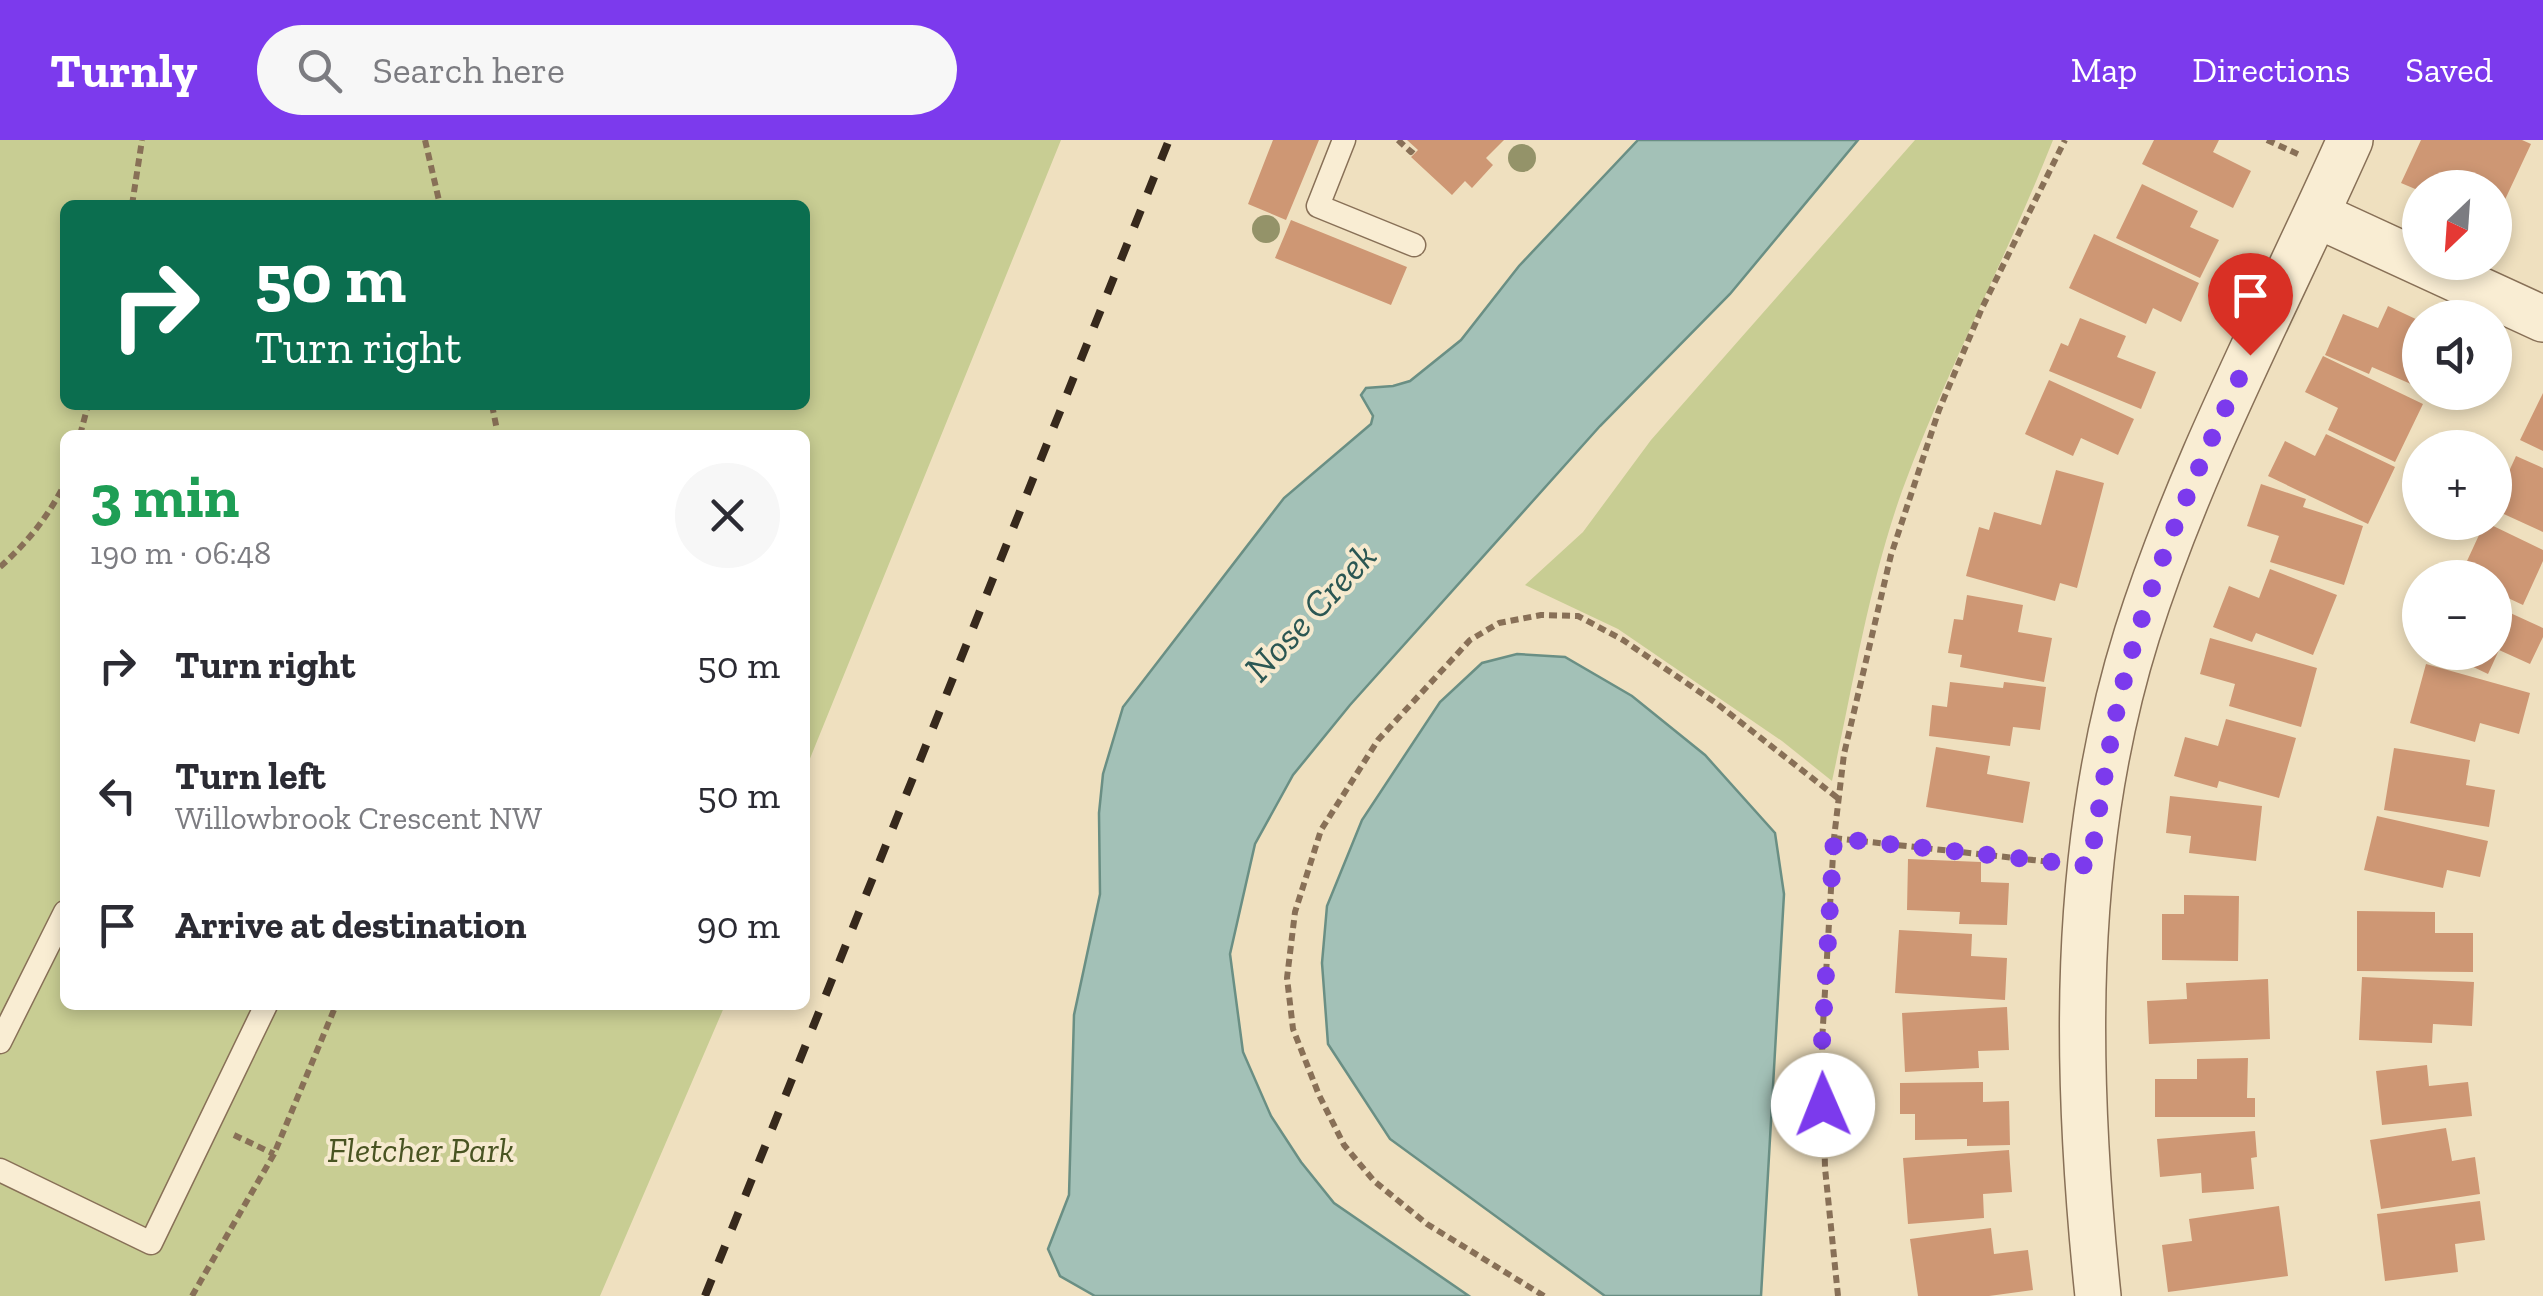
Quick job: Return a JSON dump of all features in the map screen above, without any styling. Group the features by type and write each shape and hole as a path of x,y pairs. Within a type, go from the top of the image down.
{"street":[{"path":"2098,1296 2083,1133 2081,1054 2090,866 2119,700 2159,570 2201,460 2350,140"},
{"path":"2316,215 2543,319"}],"lane":[{"path":"1344,140 1318,206 1414,245"},
{"path":"0,1042 60,922"},
{"path":"0,1170 151,1242 264,1010"}],"path":[{"path":"133,200 142,140"},
{"path":"424,140 439,200"},
{"path":"1398,140 1411,152 1415,148"},
{"path":"1838,1296 1824,1168 1822,1042 1834,838 1844,754 1891,555 1939,410 1982,308 2065,140"},
{"path":"0,568 27,544 60,493"},
{"path":"1544,1296 1427,1224 1374,1181 1344,1145 1328,1112 1293,1029 1287,978 1295,912 1321,830 1378,740 1470,640 1499,622 1541,615 1578,616 1623,640 1731,714 1838,799"},
{"path":"1834,838 2090,866"},
{"path":"192,1296 274,1154 334,1010"},
{"path":"209,1123 274,1154"}],"green space":[{"name":"Fletcher Park","path":"0,140 1061,140 810,759 810,430 60,430 60,1010 723,1010 600,1296 0,1296"},
{"path":"1915,140 2053,140 1902,491 1871,598 1832,781 1782,741 1618,629 1525,585 1583,532 1651,440"}],"water":[{"name":"Nose Creek","path":"1638,140 1858,140 1730,294 1600,426 1350,705 1293,775 1255,844 1230,954 1243,1052 1271,1116 1301,1162 1334,1203 1469,1296 1095,1296 1060,1276 1048,1249 1069,1195 1074,1015 1100,894 1099,813 1103,774 1123,707 1284,498 1371,424 1373,416 1361,395 1366,388 1410,381 1461,340 1519,266"},
{"path":"1517,654 1565,657 1632,696 1705,755 1775,833 1784,894 1761,1296 1605,1296 1390,1139 1328,1044 1322,963 1327,906 1362,820 1440,702 1482,663"}],"building":[{"path":"1273,140 1319,140 1286,220 1248,204"},
{"path":"1407,140 1504,140 1486,158 1493,165 1472,188 1465,181 1452,195 1411,157 1418,150"},
{"path":"2154,140 2219,140 2213,152 2251,171 2233,208 2142,164"},
{"path":"2421,140 2522,140 2531,144 2512,185 2512,170 2407,170"},
{"path":"2142,184 2198,211 2190,227 2219,240 2200,278 2116,238"},
{"path":"1291,220 1407,267 1391,305 1275,258"},
{"path":"2094,234 2199,283 2181,322 2153,308 2146,324 2069,288"},
{"path":"2388,306 2402,313 2402,380 2372,367 2369,374 2325,355 2343,314 2378,328"},
{"path":"2080,318 2126,336 2117,357 2156,372 2141,409 2049,371 2061,343 2068,346"},
{"path":"2323,356 2402,394 2402,410 2420,410 2410,430 2402,430 2402,448 2395,462 2328,430 2338,408 2305,392"},
{"path":"2049,380 2134,419 2118,455 2081,438 2073,456 2025,434"},
{"path":"2543,393 2543,451 2520,440"},
{"path":"2326,434 2395,467 2368,524 2268,476 2285,441 2315,456"},
{"path":"2516,456 2543,468 2543,532 2512,518 2512,465"},
{"path":"2056,470 2104,483 2077,588 2060,583 2055,601 1966,576 1979,527 1989,530 1994,512 2041,525"},
{"path":"2261,484 2306,499 2303,507 2363,526 2344,585 2270,562 2279,536 2247,526"},
{"path":"2512,535 2543,550 2543,561 2523,605 2512,600 2512,560 2467,560 2477,540 2512,540"},
{"path":"2270,569 2337,595 2313,655 2256,633 2252,642 2213,627 2229,586 2259,598"},
{"path":"1967,595 2023,605 2018,632 2052,638 2044,682 1960,667 1962,655 1948,653 1954,619 1963,620"},
{"path":"2512,614 2543,628 2543,637 2530,664 2512,656"},
{"path":"2210,638 2317,668 2301,727 2229,706 2235,684 2200,674"},
{"path":"2424,670 2448,670 2530,693 2519,734 2480,723 2475,742 2410,723"},
{"path":"1950,682 2003,688 2004,682 2046,687 2040,730 2013,727 2010,746 1929,736 1932,705 1947,707"},
{"path":"2226,719 2296,738 2279,798 2219,781 2217,788 2174,776 2185,737 2218,746"},
{"path":"1936,747 1990,756 1987,774 2030,782 2023,823 1926,807"},
{"path":"2394,748 2470,760 2466,785 2495,790 2489,827 2384,810"},
{"path":"2170,796 2262,806 2256,861 2189,853 2191,836 2166,833"},
{"path":"2377,816 2488,841 2480,877 2447,870 2443,888 2364,870"},
{"path":"1908,859 1981,862 1981,882 2009,883 2007,925 1959,924 1960,912 1907,910"},
{"path":"2184,895 2239,896 2238,961 2162,960 2162,914 2184,914"},
{"path":"2357,911 2435,912 2435,933 2473,933 2473,972 2357,971"},
{"path":"1899,930 1972,934 1971,956 2007,958 2005,1000 1895,993"},
{"path":"2362,977 2474,982 2472,1026 2433,1024 2432,1043 2359,1040"},
{"path":"2268,979 2270,1039 2149,1044 2147,1001 2187,999 2186,983"},
{"path":"2007,1007 2009,1050 1978,1051 1979,1068 1905,1072 1902,1013"},
{"path":"2248,1058 2247,1098 2255,1098 2255,1117 2155,1117 2155,1079 2197,1079 2197,1059"},
{"path":"2427,1065 2429,1086 2468,1082 2472,1116 2382,1125 2376,1071"},
{"path":"1983,1082 1983,1102 2009,1101 2010,1145 1967,1146 1967,1139 1915,1140 1915,1114 1900,1114 1900,1083"},
{"path":"2446,1128 2452,1161 2475,1157 2480,1194 2381,1209 2370,1140"},
{"path":"2255,1131 2257,1157 2251,1158 2254,1189 2202,1193 2201,1173 2160,1177 2157,1139"},
{"path":"2009,1150 2012,1192 1983,1194 1984,1218 1908,1224 1903,1158"},
{"path":"2480,1201 2485,1240 2455,1244 2458,1272 2385,1281 2377,1214"},
{"path":"2279,1206 2288,1276 2168,1292 2162,1245 2192,1241 2189,1219"},
{"path":"1991,1228 1994,1254 2028,1250 2033,1290 1989,1296 1918,1296 1910,1239"}],"railway":[{"path":"705,1296 1169,140"}],"route":[{"path":"1823,1105 1822,1042 1834,838 2090,866 2102,784 2136,636 2201,460 2250,355"}]}
